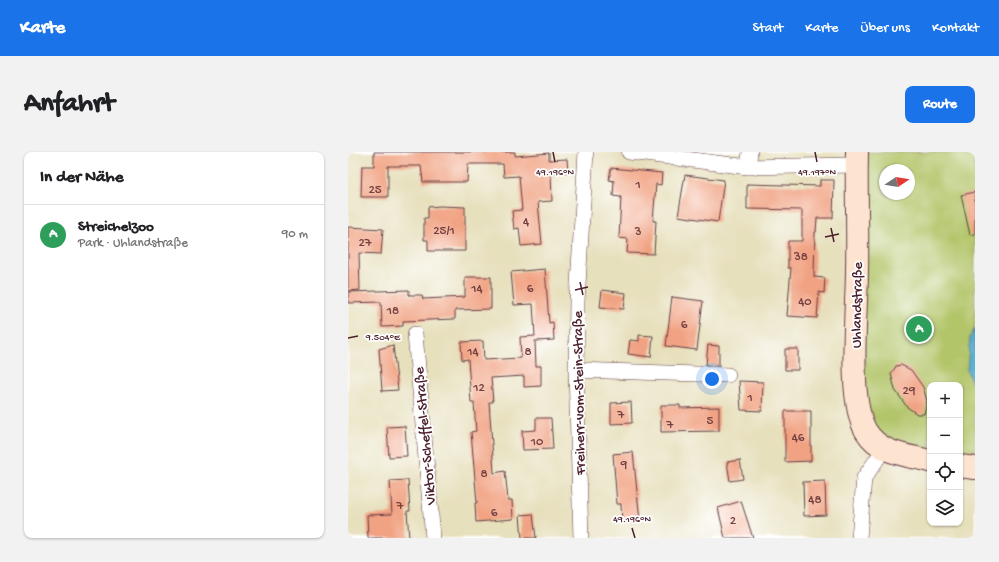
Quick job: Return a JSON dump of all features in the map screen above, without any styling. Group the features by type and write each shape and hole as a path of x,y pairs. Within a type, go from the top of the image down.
{"main road":[{"name":"Uhlandstraße","path":"856,159 857,270 855,376 860,415 866,430 884,449"},
{"path":"884,449 927,460"},
{"path":"963,466 975,468"}],"street":[{"name":"Freiherr-vom-Stein-Straße","path":"581,538 576,370 577,301 586,152"},
{"path":"629,152 748,167 856,159"},
{"path":"748,167 750,152"},
{"name":"Viktor-Scheffel-Straße","path":"415,334 433,538"},
{"path":"576,370 728,375"},
{"path":"859,538 864,478 884,449"}],"green space":[{"path":"857,152 975,152 975,468 963,466 963,382 927,382 927,460 866,430"}],"water":[{"path":"975,328 975,391 967,370 970,337"}],"building":[{"path":"374,152 515,152 515,156 549,153 549,160 567,159 568,172 551,173 552,201 538,202 542,244 521,246 519,228 514,229 512,211 522,210 519,176 504,177 503,164 468,164 467,182 423,182 421,166 388,166 388,197 361,197 362,166 374,166"},
{"path":"611,168 662,173 661,185 656,184 653,221 656,221 654,254 627,253 628,239 619,238 621,197 613,196 614,181 609,180"},
{"path":"685,175 724,180 718,222 678,216"},
{"path":"820,180 834,180 833,218 817,218 815,232 814,277 825,278 824,293 819,292 817,318 787,316 791,268 788,268 788,241 802,241 802,210 747,209 747,184 820,186"},
{"path":"975,192 975,234 970,235 961,195"},
{"path":"428,207 465,207 465,251 428,251 428,240 424,240 424,218 428,218"},
{"path":"348,227 383,229 381,254 359,253 360,290 348,291"},
{"path":"545,269 549,323 553,322 554,340 535,341 536,366 541,366 541,386 524,387 524,376 491,378 493,402 489,402 494,473 505,471 508,500 512,500 513,519 476,522 475,503 477,503 471,432 476,431 474,403 471,403 468,359 462,360 461,342 483,341 484,360 521,358 520,337 535,336 533,304 514,305 511,272"},
{"path":"465,277 491,277 491,309 455,310 455,319 403,321 403,326 382,327 381,302 348,303 348,292 409,290 409,295 422,295 423,299 465,297"},
{"path":"602,290 626,293 624,309 600,307"},
{"path":"672,297 703,301 697,350 666,346"},
{"path":"639,335 653,336 651,357 628,354 630,340 639,341"},
{"path":"393,345 398,390 382,391 379,349"},
{"path":"708,345 719,346 719,366 706,365"},
{"path":"785,349 798,349 798,370 785,370"},
{"path":"901,365 911,370 923,387 927,401 924,414 917,414 907,407 895,390 891,374 896,366"},
{"path":"739,381 763,382 762,411 741,410"},
{"path":"631,402 632,423 611,424 611,403"},
{"path":"661,405 680,405 680,408 719,407 719,431 661,432"},
{"path":"785,411 811,411 811,461 785,462"},
{"path":"536,418 551,418 553,449 523,450 522,431 536,430"},
{"path":"405,426 407,456 389,457 387,427"},
{"path":"633,452 640,521 622,522 621,504 617,504 613,454"},
{"path":"740,460 743,479 730,481 727,462"},
{"path":"408,480 410,511 407,511 409,538 368,538 367,515 392,514 390,481"},
{"path":"825,481 826,515 804,516 803,482"},
{"path":"741,501 753,538 725,538 718,508"},
{"path":"533,514 536,538 522,538 520,515"}],"place":[{"name":"Streichelzoo","path":"919,329"}]}
